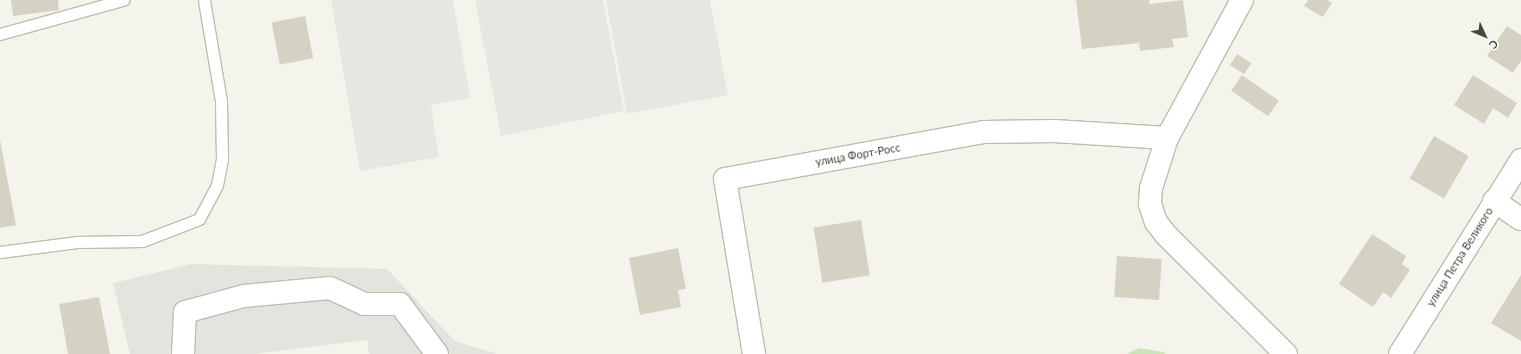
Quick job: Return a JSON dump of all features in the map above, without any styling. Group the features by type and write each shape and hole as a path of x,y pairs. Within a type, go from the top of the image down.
{"street":[{"path":"1242,0 1167,138 1151,188 1150,204 1156,222 1166,235 1286,354"},
{"name":"улица Форт-Росс","path":"754,354 725,179 984,132 1054,131 1167,138"},
{"name":"улица Петра Великого","path":"1400,354 1521,160"},
{"path":"1494,202 1521,219"},
{"path":"183,354 185,312 244,296 330,288 364,304 400,304 437,354"}],"lane":[{"path":"0,34 123,0"},
{"path":"0,252 77,242 142,241 199,219 217,186 222,159 221,101 204,0"}],"shaded area":[{"path":"331,0 453,0 470,98 431,105 439,157 360,171"},
{"path":"475,0 603,0 624,111 501,136"},
{"path":"606,0 710,0 728,95 627,114"},
{"path":"192,264 387,269 455,341 497,354 369,354 367,340 254,354 130,354 113,283"}],"green space":[{"path":"1139,348 1164,352 1166,354 1127,354"}],"building":[{"path":"11,0 58,0 59,10 13,16"},
{"path":"1076,0 1149,0 1150,4 1183,0 1188,37 1172,39 1174,47 1140,51 1139,43 1082,49"},
{"path":"1308,0 1327,0 1332,3 1323,17 1304,6"},
{"path":"305,16 313,58 280,65 272,22"},
{"path":"1507,26 1521,35 1521,61 1513,73 1487,56"},
{"path":"1237,54 1251,63 1244,74 1230,65"},
{"path":"1242,75 1279,101 1268,116 1231,91"},
{"path":"1473,75 1517,103 1508,118 1493,108 1484,124 1454,105"},
{"path":"1434,136 1469,156 1444,198 1410,178"},
{"path":"0,140 16,225 0,228"},
{"path":"861,220 870,275 822,283 814,228"},
{"path":"1372,234 1406,256 1402,264 1410,270 1391,298 1383,292 1373,307 1339,284"},
{"path":"678,248 686,289 678,290 681,307 640,315 629,258"},
{"path":"1117,256 1162,259 1159,300 1114,297"},
{"path":"1521,275 1521,341 1491,323"},
{"path":"99,297 110,354 68,354 59,304"}]}
